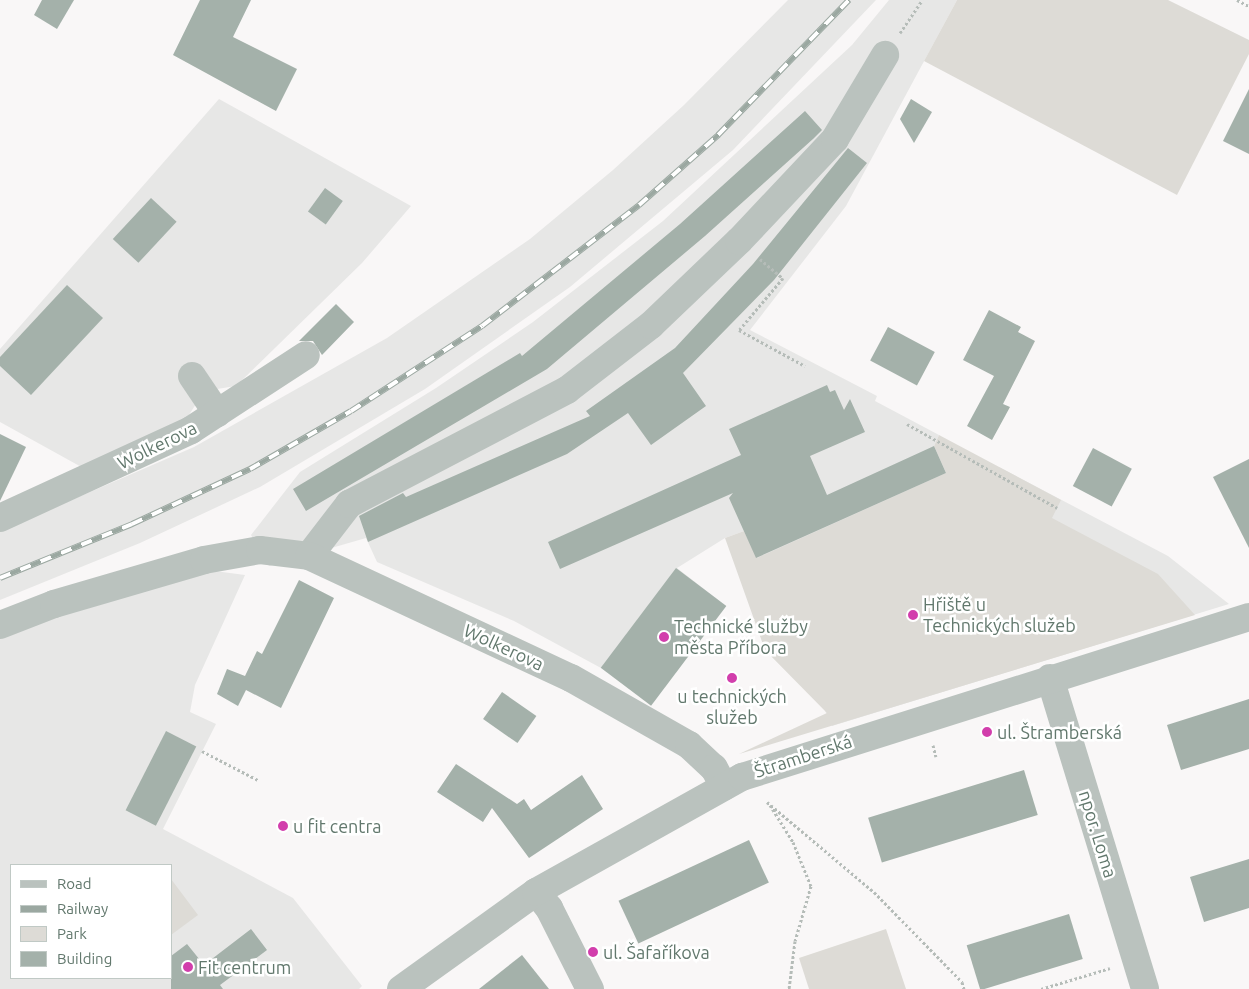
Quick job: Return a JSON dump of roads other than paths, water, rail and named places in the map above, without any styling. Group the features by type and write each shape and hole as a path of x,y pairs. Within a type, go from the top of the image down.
{"street":[{"path":"309,556 349,504 567,390 651,325 739,241 835,139 885,54"},
{"name":"Wolkerova","path":"0,518 182,434 306,356"},
{"path":"192,376 217,413"},
{"name":"Wolkerova","path":"0,625 54,604 204,560 260,550 309,556 571,678 689,745 714,768 724,787"},
{"name":"Štramberská","path":"401,989 536,892 724,787 751,774 1050,678 1249,617"},
{"name":"npor. Loma","path":"1050,678 1145,989"},
{"path":"536,892 549,908 590,989"}],"railway":[{"path":"0,578 132,524 250,469 351,411 482,326 639,205 718,135 849,0"}],"place":[{"name":"Hřiště u Technických služeb","path":"913,615"},
{"name":"Technické služby města Příbora","path":"664,637"},
{"name":"u technických služeb","path":"732,678"},
{"name":"ul. Štramberská","path":"987,732"},
{"name":"u fit centra","path":"283,826"},
{"name":"ul. Šafaříkova","path":"593,952"},
{"name":"Fit centrum","path":"188,967"}]}
